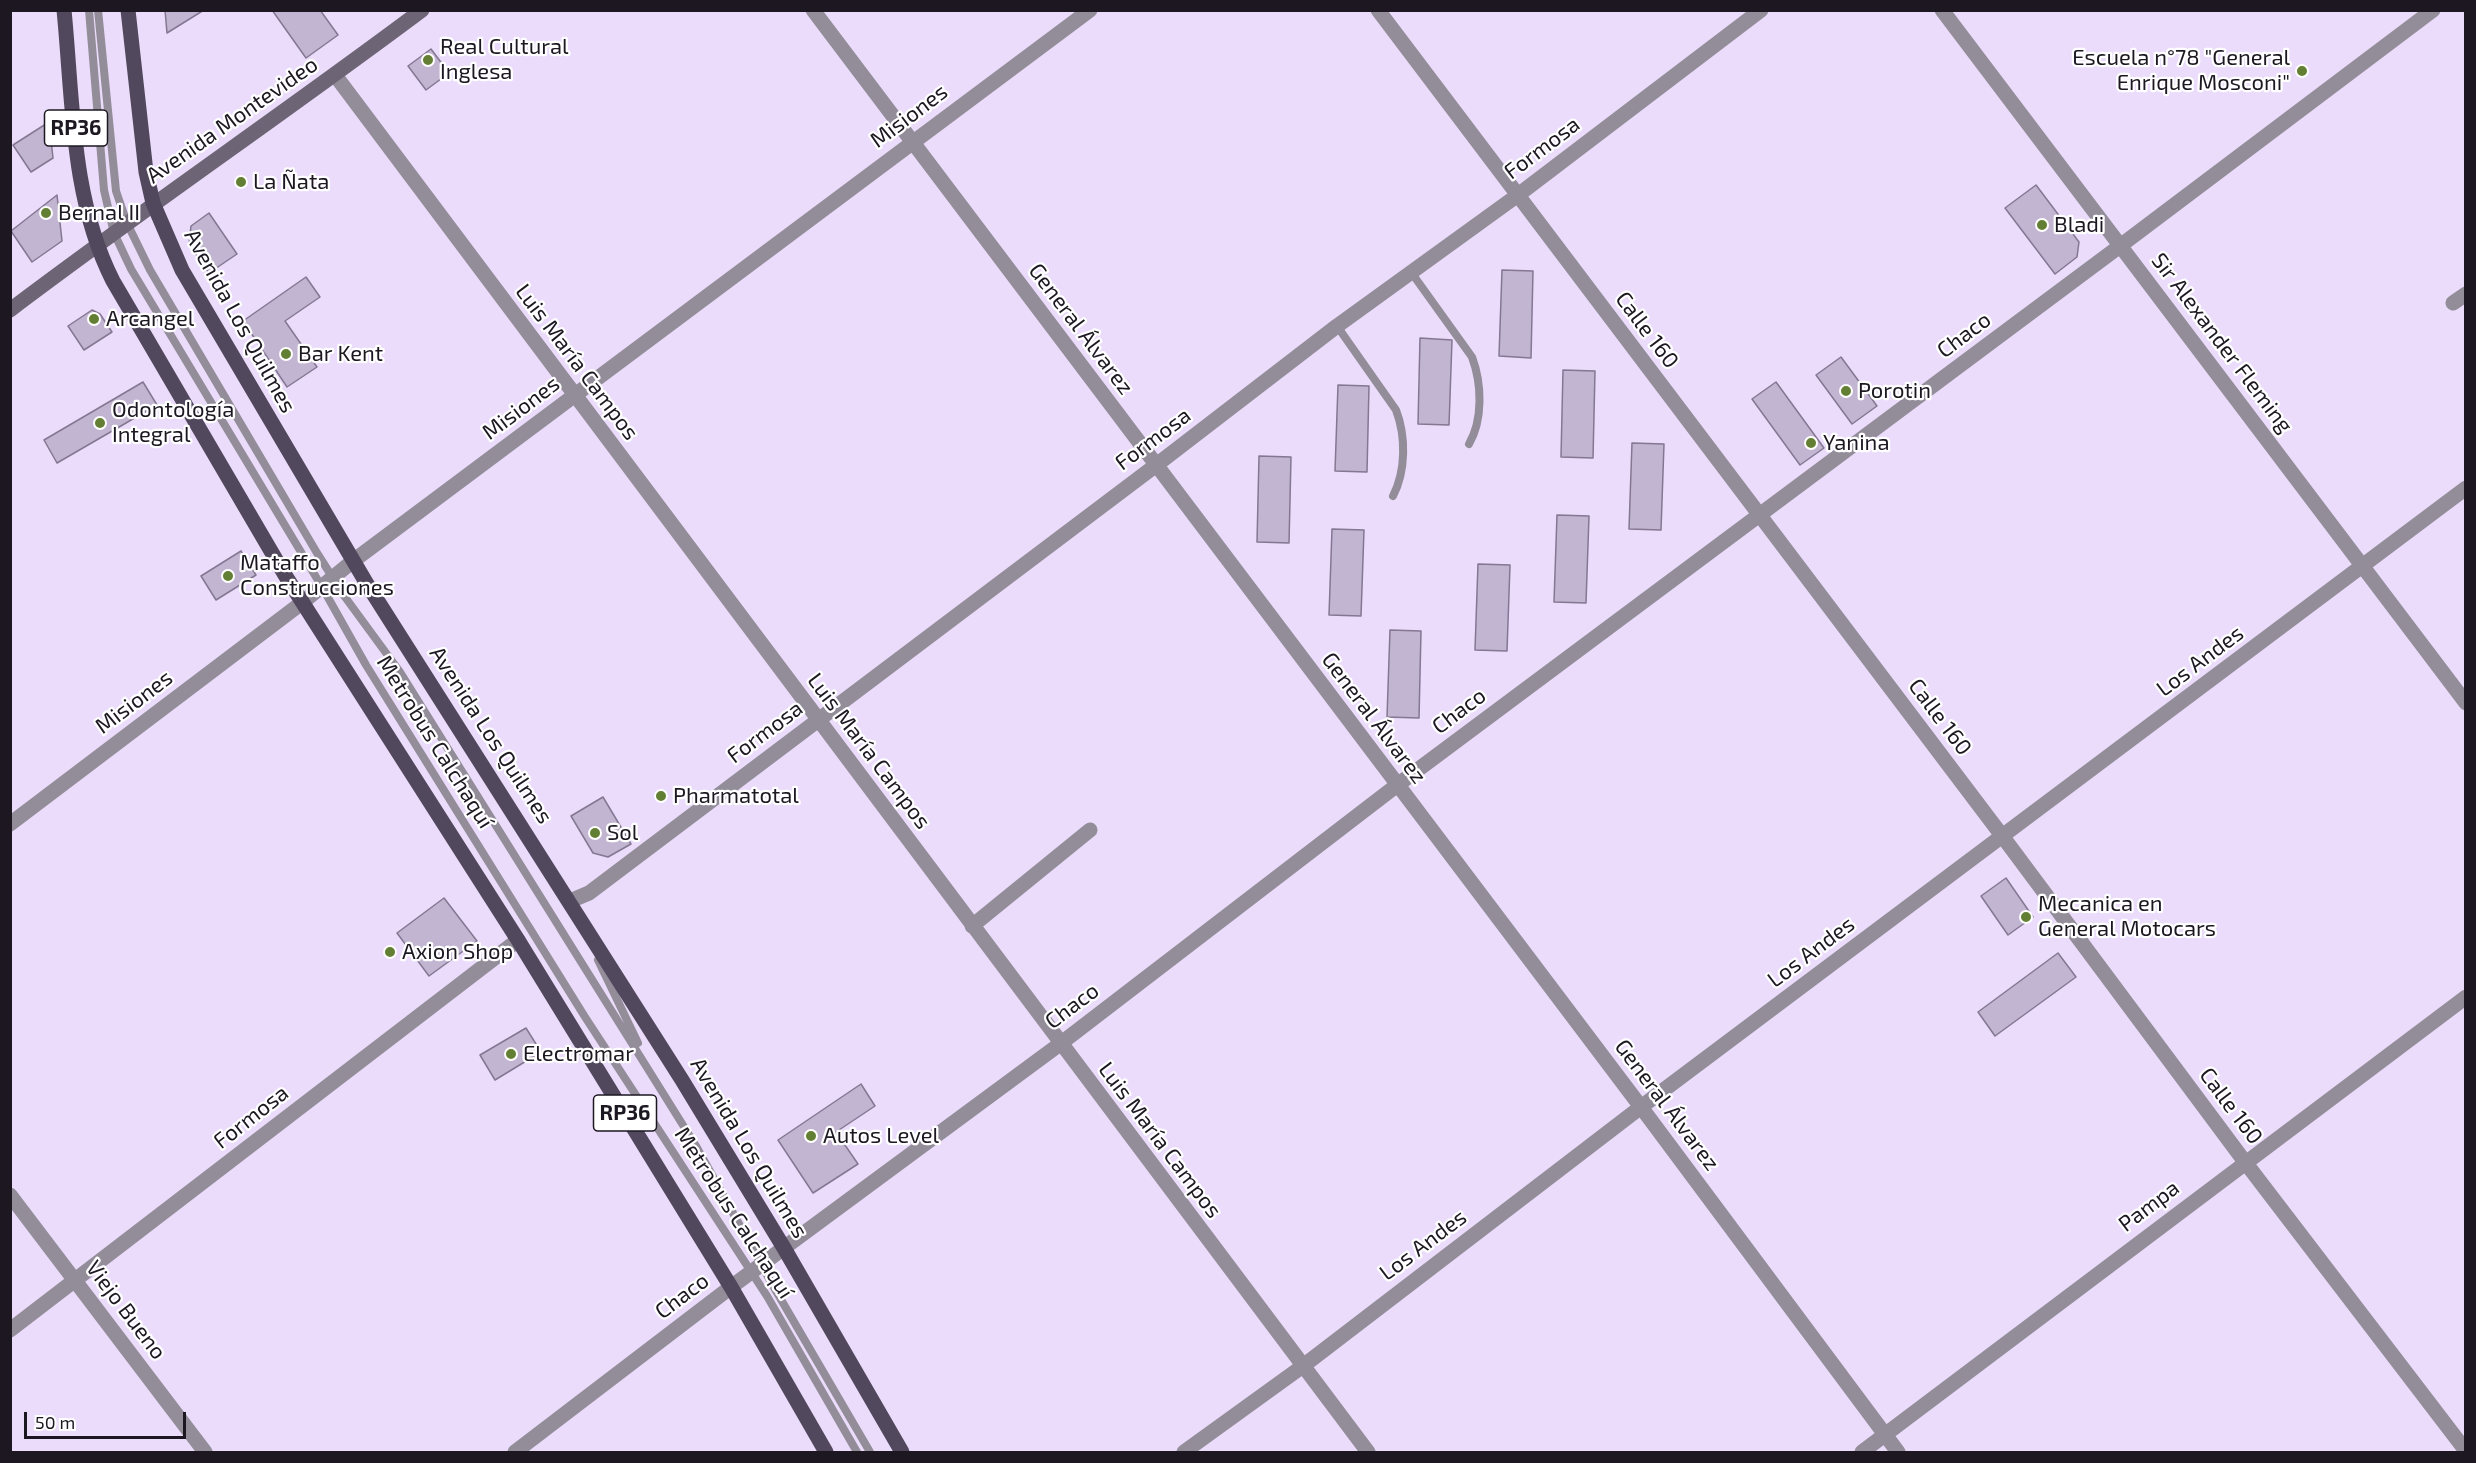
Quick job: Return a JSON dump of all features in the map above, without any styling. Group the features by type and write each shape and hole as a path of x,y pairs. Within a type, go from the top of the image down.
{"main road":[{"name":"RP36","path":"64,10 82,189 96,244 113,281 303,602 518,940 731,1287 826,1452"},
{"name":"Avenida Los Quilmes","path":"128,10 141,141 153,203 182,270 353,561 570,901 784,1248 902,1452"}],"street":[{"name":"Avenida Montevideo","path":"10,310 96,244 335,75 422,10"},
{"name":"General Álvarez","path":"813,10 1396,786 1641,1107 1898,1452"},
{"name":"Misiones","path":"10,824 303,602 353,561 1090,10"},
{"name":"Calle 160","path":"1378,10 1758,516 2003,837 2245,1162 2466,1451"},
{"name":"Formosa","path":"570,901 589,893 1337,326 1518,195 1761,10"},
{"name":"Sir Alexander Fleming","path":"1942,10 2466,703"},
{"name":"Chaco","path":"515,1452 731,1287 1060,1044 1396,786 2433,10"},
{"name":"Luis María Campos","path":"335,75 1368,1452"},
{"name":"Los Andes","path":"1184,1452 1303,1366 1641,1107 2466,488"},
{"path":"972,926 1090,830"},
{"name":"Formosa","path":"10,1330 518,940"},
{"name":"Pampa","path":"1862,1452 2466,997"},
{"name":"Viejo Bueno","path":"10,1195 205,1452"}],"lane":[{"name":"Metrobus Calchaquí","path":"89,10 104,190 114,233 131,269 327,582 400,672 655,1079 696,1146 757,1268 857,1452"},
{"name":"Metrobus Calchaquí","path":"98,10 116,191 127,223 156,280 327,582 366,665 585,1017 757,1268 870,1452"},
{"path":"1411,272 1472,357 1478,372 1476,432 1469,444"},
{"path":"1337,326 1396,410 1401,424 1402,459 1399,484 1393,496"},
{"name":"Metrobus Calchaquí","path":"570,901 655,1079"}],"building":[{"path":"165,10 204,10 167,33"},
{"path":"272,10 320,10 338,35 306,58"},
{"path":"431,49 449,73 426,90 408,66"},
{"path":"49,122 53,158 31,172 13,145"},
{"name":"Bladi","path":"2036,185 2079,242 2077,257 2055,274 2005,208"},
{"name":"Bernal II","path":"57,195 62,241 32,262 11,231"},
{"path":"209,213 237,254 209,273 189,244 191,226"},
{"path":"1502,270 1533,271 1531,358 1499,356"},
{"path":"306,277 320,297 285,321 317,367 287,387 243,321"},
{"path":"92,310 100,314 112,332 84,350 68,326"},
{"path":"1420,338 1452,340 1449,425 1418,424"},
{"name":"Porotin","path":"1841,357 1877,406 1852,424 1816,375"},
{"path":"1563,370 1595,371 1593,458 1561,457"},
{"name":"Odontología Integral","path":"143,382 157,405 57,463 44,440"},
{"path":"1776,382 1824,448 1800,465 1752,399"},
{"path":"1338,385 1369,386 1367,472 1335,471"},
{"path":"1632,443 1664,444 1661,530 1629,529"},
{"path":"1259,456 1291,457 1289,543 1257,542"},
{"path":"1557,515 1589,516 1586,603 1554,602"},
{"path":"1332,529 1364,530 1361,616 1329,615"},
{"name":"Mataffo Construcciones","path":"241,551 256,575 216,600 201,576"},
{"path":"1478,564 1510,565 1507,651 1475,650"},
{"path":"1390,630 1421,631 1419,718 1387,717"},
{"path":"603,797 631,844 608,857 593,853 571,816"},
{"path":"2006,878 2033,917 2008,935 1981,896"},
{"path":"444,898 477,941 429,976 397,933"},
{"path":"2058,953 2076,977 1995,1036 1978,1012"},
{"name":"Electromar","path":"526,1028 541,1052 495,1080 480,1055"},
{"name":"Autos Level","path":"861,1084 875,1106 836,1132 858,1164 813,1193 778,1140"}],"place":[{"name":"Real Cultural Inglesa","path":"428,60"},
{"name":"Escuela n°78 \"General Enrique Mosconi\"","path":"2302,71"},
{"name":"La Ñata","path":"241,182"},
{"name":"Bernal II","path":"46,213"},
{"name":"Bladi","path":"2042,225"},
{"name":"Arcangel","path":"94,319"},
{"name":"Bar Kent","path":"286,354"},
{"name":"Porotin","path":"1846,391"},
{"name":"Odontología Integral","path":"100,423"},
{"name":"Yanina","path":"1811,443"},
{"name":"Mataffo Construcciones","path":"228,576"},
{"name":"Pharmatotal","path":"661,796"},
{"name":"Sol","path":"595,833"},
{"name":"Mecanica en General Motocars","path":"2026,917"},
{"name":"Axion Shop","path":"390,952"},
{"name":"Electromar","path":"511,1054"},
{"name":"Autos Level","path":"811,1136"}]}
